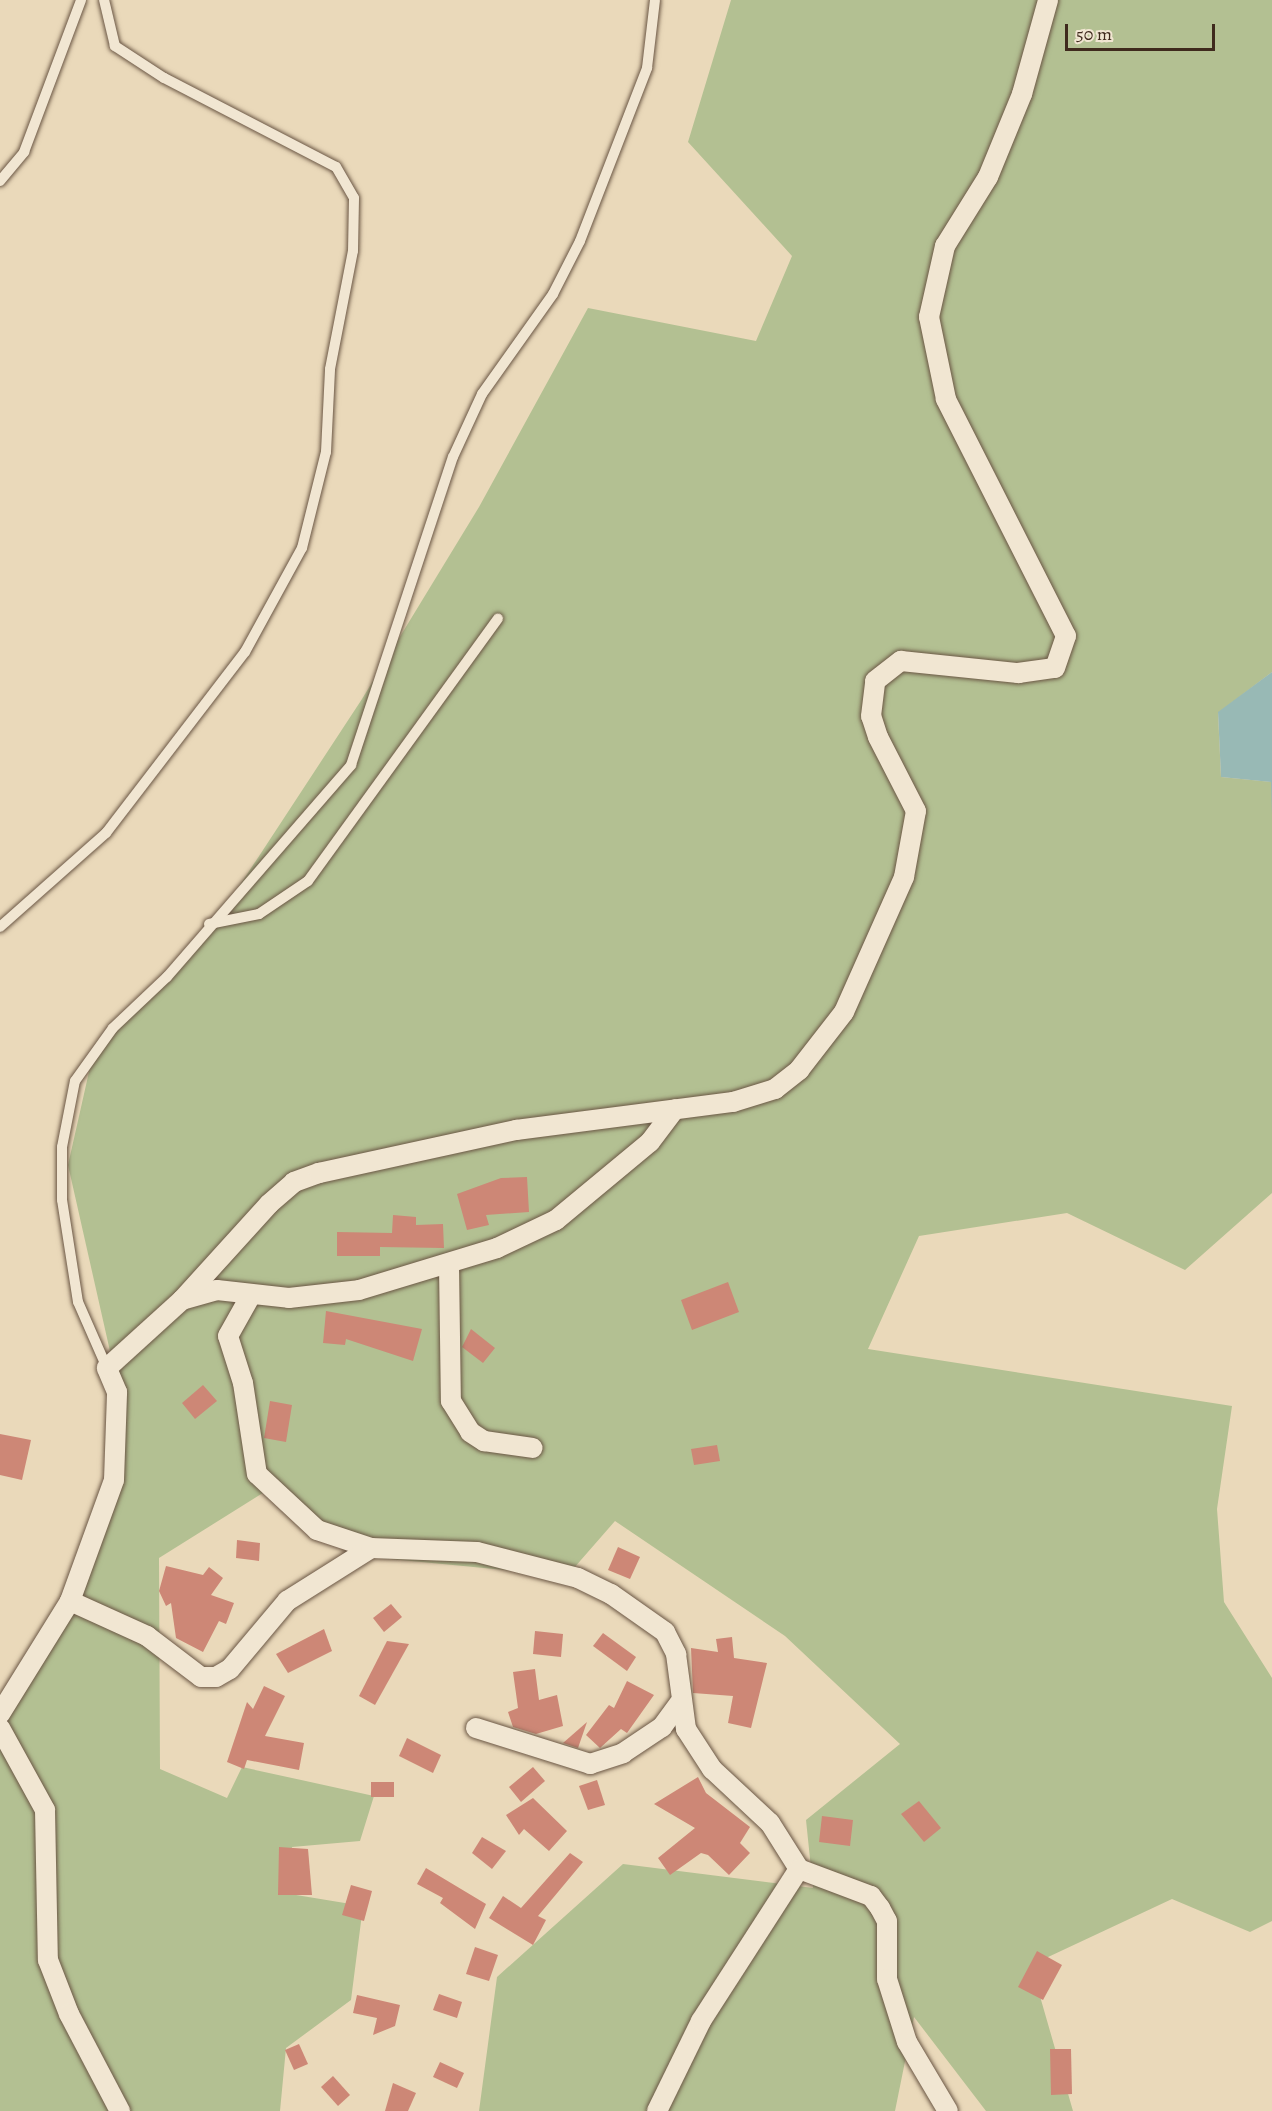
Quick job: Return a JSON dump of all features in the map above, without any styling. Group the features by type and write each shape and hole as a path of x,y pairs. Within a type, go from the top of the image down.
{"street":[{"path":"0,1714 70,1601 114,1480 117,1392 107,1368 182,1300 269,1204 294,1182 319,1173 516,1130 732,1102 775,1089 799,1070 844,1012 904,877 916,811 872,716 875,681 885,668 922,660 1043,673 1056,668 1067,646 946,399 929,317 945,246 988,177 1022,94 1048,0"},
{"path":"182,1300 217,1290 289,1298 359,1290 450,1265 556,1220 651,1142 675,1109"},
{"path":"450,1265 451,1401 470,1432 484,1441 533,1448"},
{"path":"251,1295 228,1336 243,1383 257,1474 317,1530 371,1548 477,1552 578,1578 611,1594 665,1632 676,1654 679,1704 686,1729 712,1769 770,1823 799,1869 871,1896 888,1921 887,1979 908,2042 948,2111"},
{"path":"70,1601 147,1636 194,1673 216,1677 230,1669 286,1601 371,1548"},
{"path":"476,1728 590,1764 623,1753 662,1727 679,1704"},
{"path":"0,1728 45,1810 48,1960 69,2014 120,2111"},
{"path":"657,2111 701,2020 799,1869"}],"lane":[{"path":"0,181 24,152 81,0"},
{"path":"0,927 106,833 245,652 303,548 326,452 330,369 352,251 354,198 336,166 164,78 116,46 104,0"},
{"path":"107,1368 78,1302 64,1211 68,1102 84,1062 167,976 208,924 351,765 453,457 482,394 553,294 580,241 646,68 655,0"},
{"path":"208,924 259,914 308,881 498,619"}],"green space":[{"path":"731,0 1272,0 1272,672 1218,713 1221,777 1272,782 1272,1193 1185,1270 1067,1213 919,1236 868,1349 1232,1406 1217,1509 1224,1602 1272,1678 1272,1921 1250,1932 1172,1899 1031,1965 1073,2111 986,2111 914,2017 895,2111 479,2111 497,1977 623,1864 813,1888 806,1820 900,1744 785,1636 615,1521 567,1576 359,1556 274,1486 159,1558 160,1769 227,1798 242,1767 374,1796 360,1841 292,1847 284,1893 363,1906 351,2000 286,2048 280,2111 0,2111 0,1712 114,1509 121,1400 68,1165 93,1054 200,946 362,699 479,507 588,308 756,341 792,256 688,142"}],"water":[{"path":"1272,672 1272,815 1271,782 1221,777 1218,712"}],"building":[{"path":"527,1177 529,1212 486,1215 489,1225 467,1230 457,1194 501,1178"},
{"path":"393,1215 416,1217 416,1225 443,1224 444,1248 380,1247 380,1256 337,1256 337,1232 392,1233"},
{"path":"728,1282 739,1312 692,1330 681,1300"},
{"path":"326,1311 422,1329 413,1361 346,1339 345,1345 323,1343"},
{"path":"471,1329 495,1348 483,1363 462,1347"},
{"path":"203,1385 217,1401 195,1419 182,1403"},
{"path":"270,1401 292,1405 286,1442 264,1438"},
{"path":"0,1434 31,1440 22,1480 0,1475"},
{"path":"717,1445 720,1461 694,1465 691,1449"},
{"path":"237,1540 260,1543 259,1561 236,1558"},
{"path":"618,1547 640,1557 630,1579 608,1570"},
{"path":"166,1566 203,1575 209,1567 223,1578 211,1595 234,1603 226,1624 219,1621 203,1652 176,1638 171,1603 166,1606 159,1591"},
{"path":"391,1604 402,1617 384,1632 373,1618"},
{"path":"324,1629 332,1651 288,1673 276,1654"},
{"path":"535,1631 563,1634 561,1657 533,1654"},
{"path":"603,1633 636,1657 627,1671 593,1646"},
{"path":"732,1637 734,1658 767,1663 751,1728 728,1723 733,1696 693,1693 691,1648 718,1652 716,1639"},
{"path":"387,1641 409,1644 375,1705 359,1696"},
{"path":"535,1669 539,1700 557,1695 563,1726 536,1734 513,1727 508,1712 518,1708 513,1672"},
{"path":"627,1681 654,1695 627,1733 621,1729 600,1748 586,1735 609,1705 614,1708"},
{"path":"264,1686 285,1696 265,1736 304,1743 299,1770 247,1760 244,1769 227,1762 247,1702 253,1709"},
{"path":"587,1722 578,1748 563,1743"},
{"path":"407,1738 441,1755 433,1773 399,1756"},
{"path":"533,1767 545,1781 521,1802 509,1787"},
{"path":"698,1777 706,1793 750,1827 740,1843 750,1853 729,1875 708,1855 701,1853 670,1875 658,1858 695,1828 654,1804"},
{"path":"597,1780 605,1805 588,1810 579,1786"},
{"path":"371,1782 394,1782 394,1797 371,1797"},
{"path":"533,1798 567,1831 549,1851 524,1829 519,1835 506,1815"},
{"path":"919,1801 941,1828 924,1842 901,1814"},
{"path":"822,1816 853,1820 850,1846 819,1842"},
{"path":"482,1837 506,1851 492,1869 472,1853"},
{"path":"279,1847 308,1849 312,1895 278,1895"},
{"path":"570,1853 583,1862 538,1916 546,1920 533,1945 489,1918 503,1896 521,1908"},
{"path":"426,1868 486,1904 475,1929 440,1903 443,1898 417,1884"},
{"path":"351,1885 372,1891 364,1921 342,1915"},
{"path":"475,1947 498,1955 489,1981 466,1974"},
{"path":"1037,1951 1062,1965 1043,2000 1018,1987"},
{"path":"439,1994 462,2002 457,2018 433,2010"},
{"path":"357,1995 400,2005 395,2026 373,2035 377,2018 353,2013"},
{"path":"299,2044 308,2064 294,2070 285,2050"},
{"path":"1050,2049 1071,2049 1072,2094 1051,2095"},
{"path":"440,2062 464,2073 457,2088 433,2077"},
{"path":"333,2076 350,2095 338,2106 321,2087"},
{"path":"393,2083 416,2093 408,2111 385,2111"}]}
